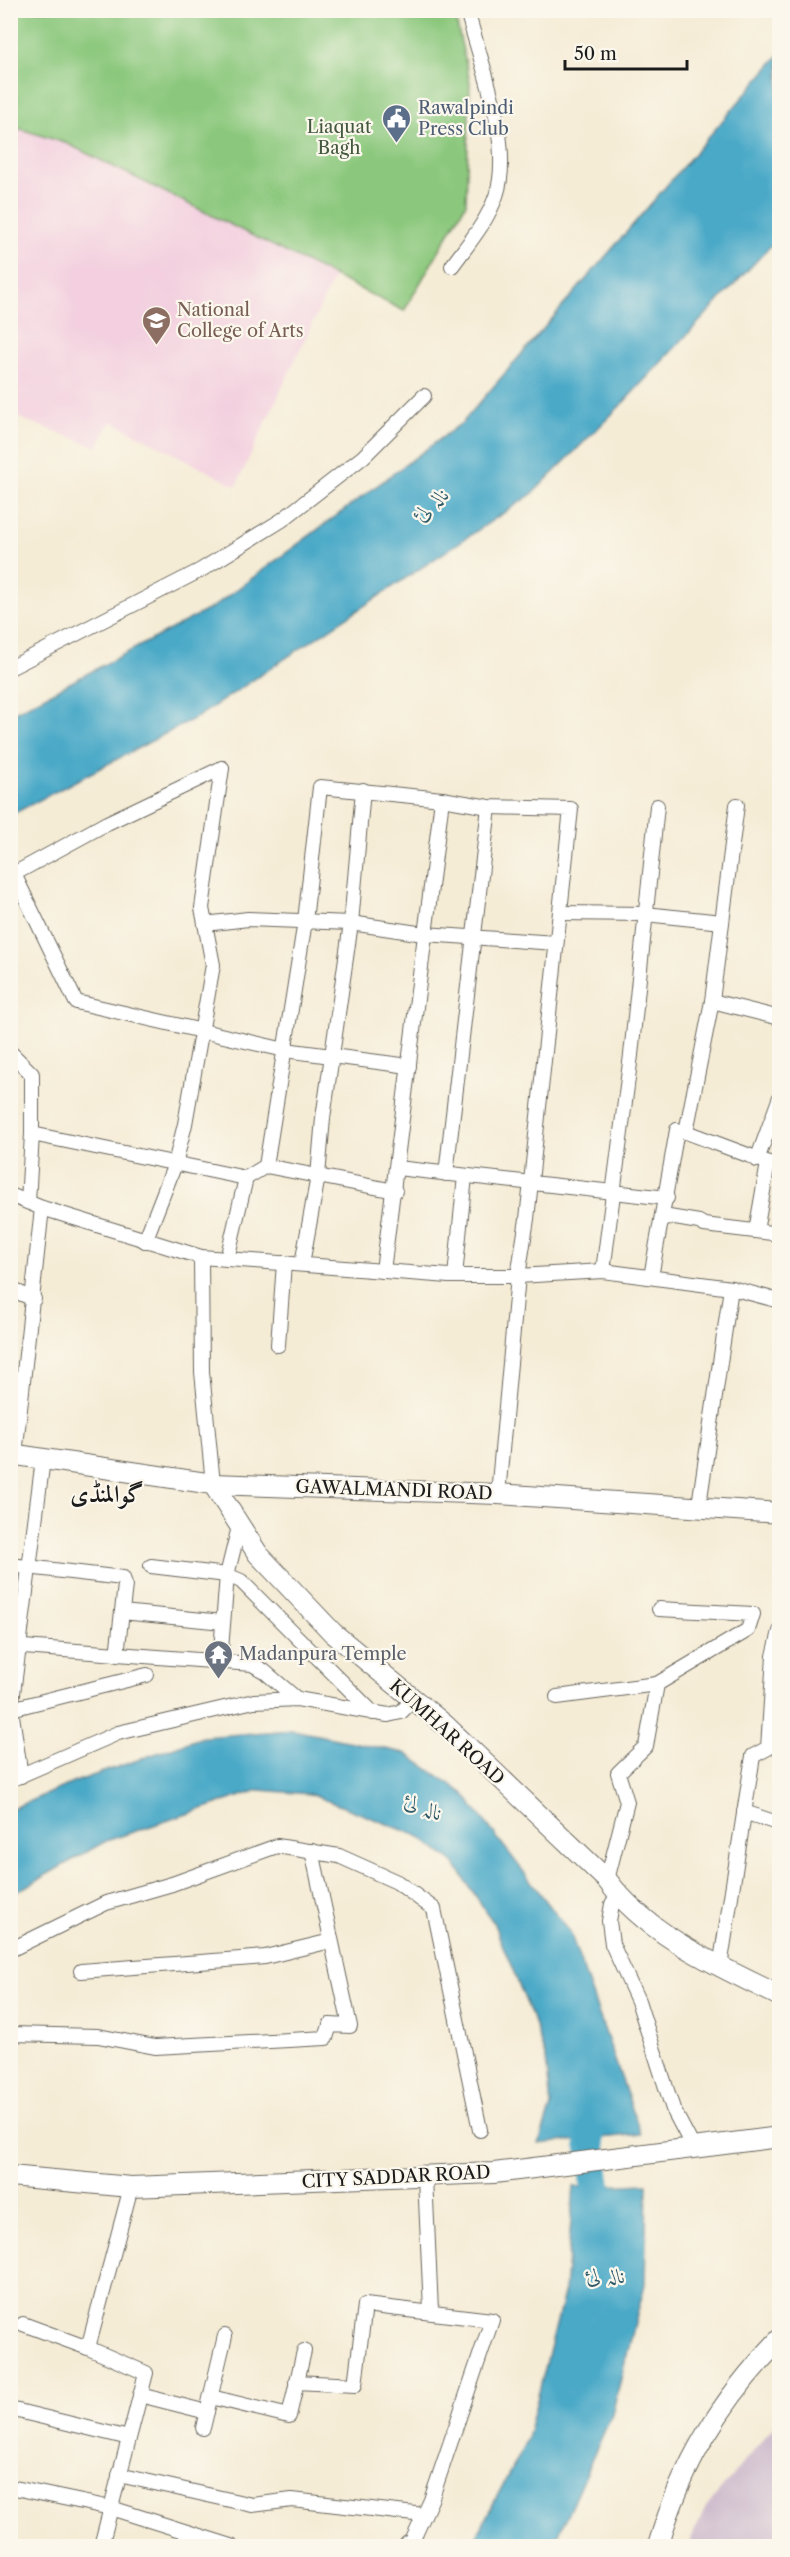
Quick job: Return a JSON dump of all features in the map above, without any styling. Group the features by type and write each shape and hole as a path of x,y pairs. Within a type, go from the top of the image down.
{"street":[{"path":"452,266 484,223 496,196 502,172 502,146 467,10"},
{"path":"10,668 201,570 282,520 363,457 424,396"},
{"path":"146,1241 175,1164 201,1032 213,965 202,908 222,768 107,823 12,875 76,1002 201,1032 285,1050 409,1066"},
{"path":"266,1166 305,921 320,787 442,799 489,807 571,809 531,1182 518,1276 498,1494"},
{"path":"302,1264 318,1176 331,1056 351,923 363,790"},
{"path":"383,1271 398,1168 424,934 442,799"},
{"path":"686,1132 712,1001 737,805"},
{"path":"603,1271 657,806"},
{"path":"446,1174 489,807"},
{"path":"560,913 645,914 722,922"},
{"path":"205,924 248,919 351,923 424,934 556,943"},
{"path":"712,1001 780,1018"},
{"path":"10,1052 32,1074 32,1134 28,1202"},
{"path":"756,1232 780,1097"},
{"path":"651,1277 667,1198 677,1130 768,1163"},
{"path":"32,1134 246,1178 266,1166 395,1191"},
{"path":"398,1168 613,1190 667,1198"},
{"path":"455,1276 465,1176"},
{"path":"228,1259 246,1178"},
{"path":"10,1195 42,1208 201,1257 455,1276 518,1276 603,1271 731,1288 780,1301"},
{"path":"13,1455 16,1390 34,1299 42,1208"},
{"path":"663,1216 699,1222 704,1225 780,1234"},
{"path":"201,1257 202,1372 213,1484"},
{"path":"278,1345 284,1263"},
{"path":"699,1505 731,1288"},
{"path":"10,1289 34,1299"},
{"name":"GAWALMANDI ROAD","path":"13,1455 213,1484 498,1494 699,1505 780,1513"},
{"path":"43,1459 30,1567 14,1646 11,1709 16,1778 118,1732 254,1701 297,1699 388,1715 401,1712 412,1701"},
{"name":"KUMHAR ROAD","path":"213,1484 258,1554 333,1633 412,1701 445,1725 612,1887 687,1950 780,1996"},
{"path":"220,1662 227,1575 239,1527"},
{"path":"10,1565 123,1578 125,1585 117,1655"},
{"path":"151,1566 227,1575 248,1586 257,1599 373,1713"},
{"path":"557,1697 657,1684 748,1630 753,1614 659,1609"},
{"path":"122,1612 223,1622"},
{"path":"720,1967 753,1756 768,1748 780,1631"},
{"path":"14,1646 258,1667 297,1699"},
{"path":"11,1709 147,1675"},
{"path":"657,1684 646,1746 618,1773 627,1802 612,1887 609,1921 612,1944 638,2001 673,2109 694,2149"},
{"path":"744,1812 780,1824"},
{"path":"10,1950 106,1903 172,1884 277,1846 339,1856 397,1882 434,1909 480,2130"},
{"path":"10,2034 98,2036 155,2046 326,2038 330,2025 350,2026 312,1851"},
{"path":"81,1971 265,1957 332,1941"},
{"name":"CITY SADDAR ROAD","path":"10,2176 131,2187 494,2174 780,2137"},
{"path":"424,2177 430,2311"},
{"path":"88,2348 131,2187"},
{"path":"297,2382 355,2385 365,2305 492,2320 424,2515 410,2546"},
{"path":"23,2324 146,2373 100,2547"},
{"path":"203,2428 225,2336"},
{"path":"658,2547 684,2471 707,2428 749,2371 780,2339"},
{"path":"211,2397 289,2416 304,2351"},
{"path":"140,2395 207,2412"},
{"path":"10,2409 129,2438"},
{"path":"119,2475 252,2505 292,2500 424,2515"},
{"path":"10,2487 111,2508 231,2547"}],"shaded area":[{"name":"National College of Arts","path":"10,126 68,144 334,277 236,486 111,421 97,447 11,415"},
{"path":"779,2420 779,2546 688,2546 706,2507"}],"green space":[{"name":"Liaquat Bagh","path":"11,10 454,11 470,82 466,204 404,311 68,144 11,126"}],"water":[{"path":"779,55 779,237 622,404 532,494 199,716 11,815 11,714 213,607 463,422"},
{"path":"293,1730 405,1753 463,1793 570,1932 641,2134 539,2144 551,2106 546,2059 531,2014 493,1922 454,1863 418,1836 310,1794 259,1790 106,1841 11,1895 11,1809 75,1782 203,1737"},
{"name":"نالہ لئ","path":"647,2184 645,2284 612,2414 557,2538 553,2546 471,2546 527,2439 565,2290 574,2187"}],"waterway":[{"name":"نالہ لئ","path":"584,2100 598,2201 595,2228"}],"place":[{"name":"Rawalpindi Press Club","path":"397,144"},
{"name":"National College of Arts","path":"156,346"},
{"name":"Madanpura Temple","path":"218,1680"}],"district":[{"name":"گوالمنڈی","path":"107,1493"}]}
